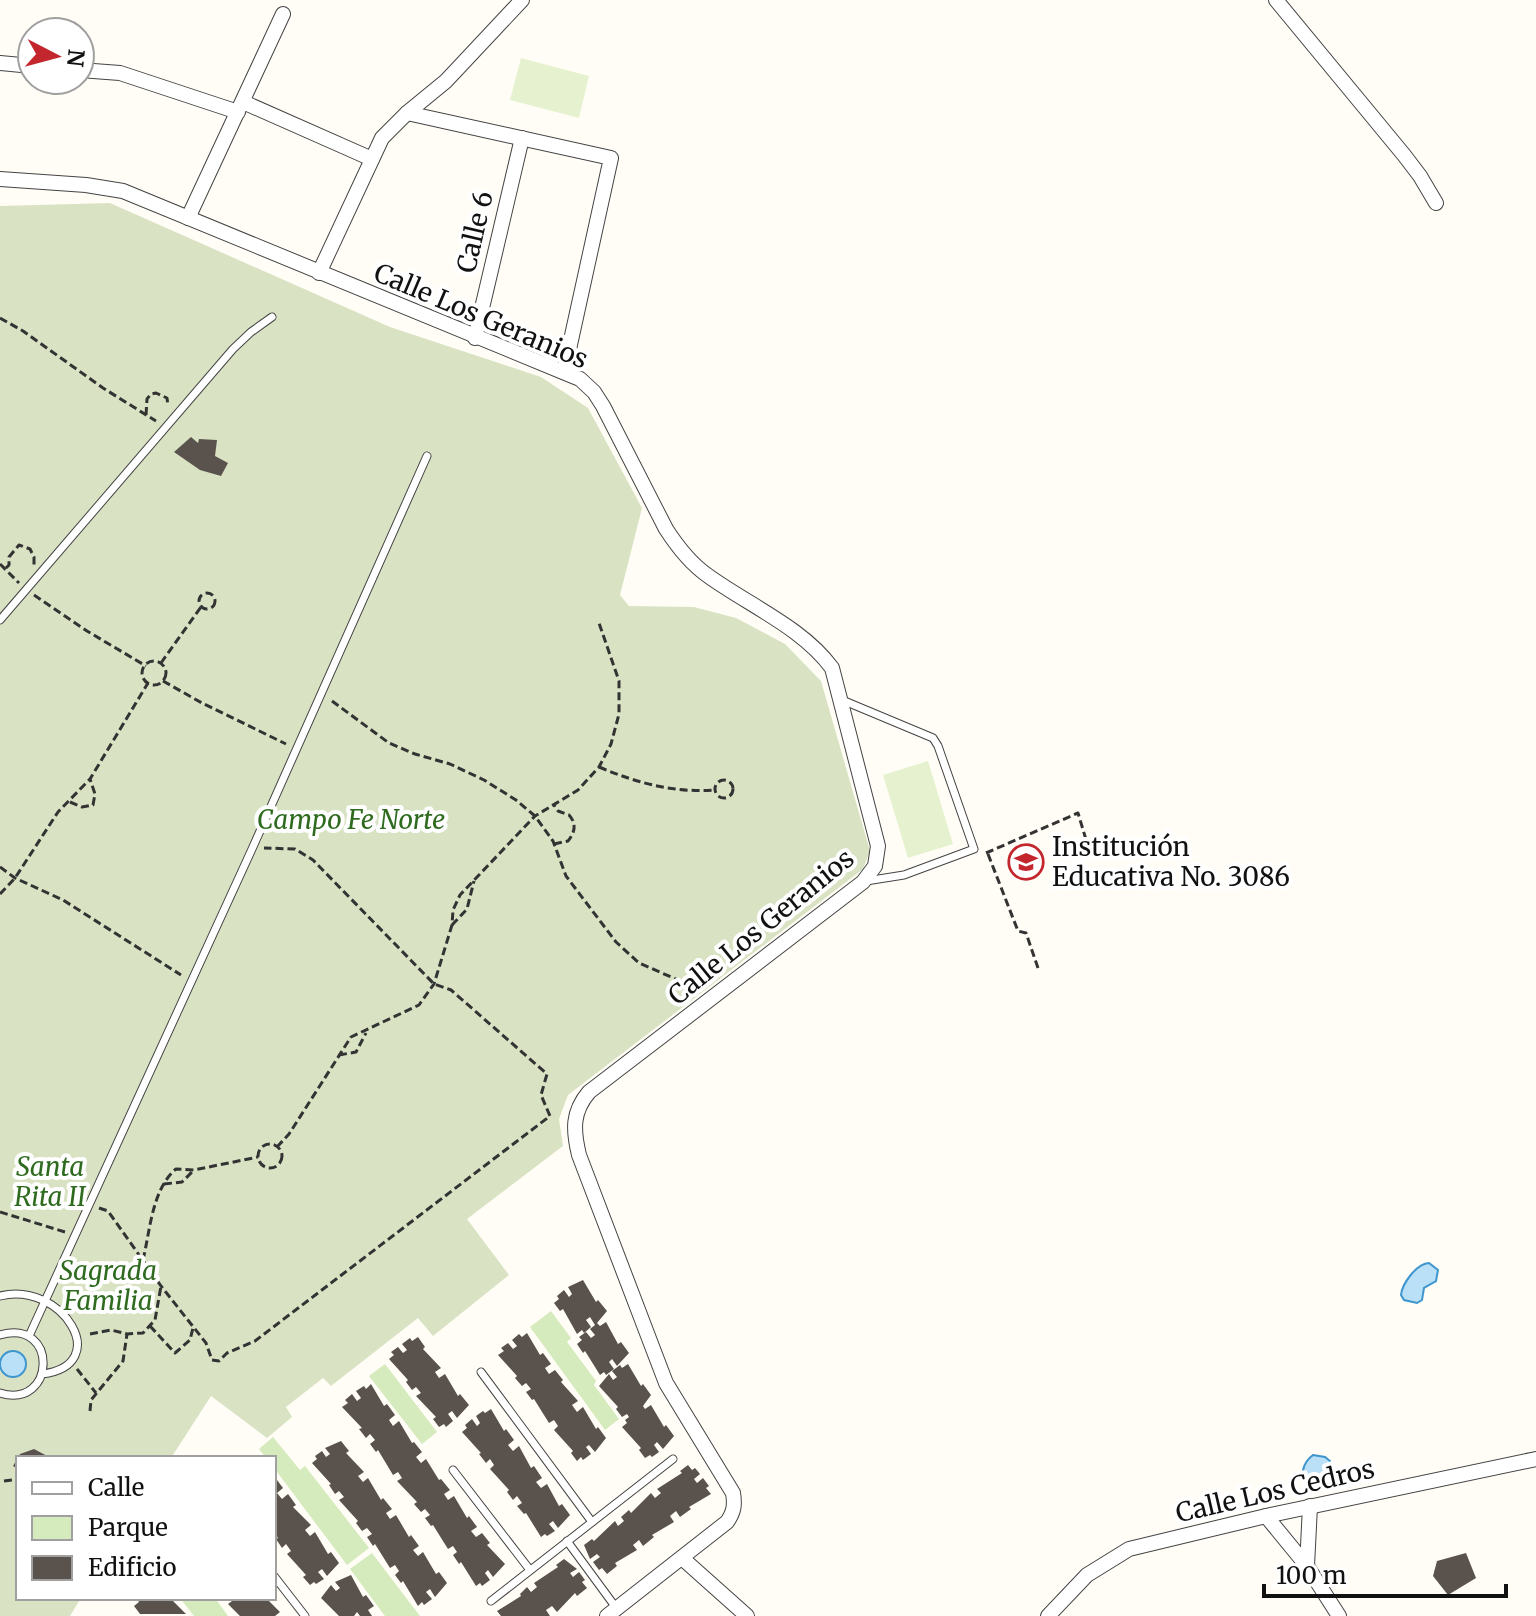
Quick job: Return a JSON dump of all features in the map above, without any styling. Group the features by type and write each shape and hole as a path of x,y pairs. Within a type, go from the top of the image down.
{"street":[{"path":"319,273 382,138 446,81 522,0"},
{"path":"1276,0 1404,155 1436,203"},
{"path":"188,218 283,14"},
{"path":"96,71 120,73 241,107 372,159"},
{"path":"407,113 611,158 564,372"},
{"name":"Calle 6","path":"475,338 522,138"},
{"name":"Calle Los Geranios","path":"0,179 123,191 580,379 594,392 678,547 707,575 786,627 825,658 837,680 878,846 875,866 863,882 589,1092 579,1104 574,1119 579,1155 666,1383 733,1493 735,1504 727,1522 612,1612"},
{"name":"Calle Los Cedros","path":"1048,1616 1087,1575 1129,1549 1310,1506 1536,1459"},
{"path":"1307,1566 1310,1506"},
{"path":"1266,1516 1307,1566 1339,1616"},
{"path":"682,1558 747,1616"}],"lane":[{"path":"0,620 233,349 272,317"},
{"path":"29,1336 297,750 427,456"},
{"path":"842,700 933,738 974,849 904,875 863,882"},
{"path":"0,1296 18,1294 45,1302 68,1316 77,1337 72,1359 64,1368 42,1374"},
{"path":"0,1335 12,1333 29,1336 43,1354 42,1374 29,1391 9,1396 0,1393"},
{"path":"481,1372 592,1522"},
{"path":"491,1601 673,1459"},
{"path":"453,1470 530,1570"},
{"path":"567,1541 612,1612"},
{"path":"276,1579 305,1616"}],"path":[{"path":"0,318 166,427"},
{"path":"146,415 147,399 151,394 162,394 167,398 168,408 156,421"},
{"path":"5,569 9,565 9,557 19,545 30,549 34,566"},
{"path":"0,564 26,590 146,666"},
{"path":"19,583 26,574"},
{"path":"161,663 201,607"},
{"path":"277,1147 289,1134 351,1037 366,1033 419,1005 434,984 456,902 535,816 578,790 599,767 617,729 620,699 619,681 599,623"},
{"path":"151,662 161,663 166,670 163,681 157,685 148,683 143,674 146,666 151,662"},
{"path":"163,681 297,750"},
{"path":"0,894 15,878 58,812 90,779 148,683"},
{"path":"321,695 389,743 450,764 516,800 535,816 554,844 566,876 616,942 639,963 678,980"},
{"path":"599,767 650,785 682,790 714,790"},
{"path":"69,802 82,807 93,805 95,794 90,779"},
{"path":"723,780 729,782 733,790 725,798 720,798 714,790 716,784 723,780"},
{"path":"554,805 558,811 569,815 575,826 568,841 554,844"},
{"path":"974,849 988,854 1078,813 1090,853"},
{"path":"91,1204 108,1211 206,1343 209,1356 215,1361 255,1341 550,1116 541,1095 547,1074 451,990 434,984 313,860 288,847 252,849"},
{"path":"988,854 1018,931 1026,933 1038,968"},
{"path":"0,867 15,878 63,900 191,982"},
{"path":"452,925 467,909 474,881"},
{"path":"339,1055 356,1052 366,1033"},
{"path":"266,1145 277,1147 281,1157 275,1166 264,1166 258,1157 260,1150 266,1145"},
{"path":"143,1260 164,1184 176,1169 194,1170 258,1157"},
{"path":"164,1184 182,1182 194,1170"},
{"path":"0,1212 76,1236"},
{"path":"90,1334 111,1330 127,1334 143,1333 155,1320 161,1286"},
{"path":"150,1326 175,1353 190,1340 193,1327"},
{"path":"90,1411 91,1400 123,1361 127,1334"},
{"path":"77,1369 96,1393"},
{"path":"4,1481 16,1482"}],"green space":[{"path":"521,58 589,76 579,118 510,100"},
{"name":"Campo Fe Norte","path":"110,203 390,327 541,377 588,408 642,508 620,595 629,606 694,607 736,618 785,644 821,681 870,851 863,869 568,1095 559,1119 563,1146 467,1219 509,1275 433,1336 418,1318 331,1386 323,1378 286,1407 292,1417 267,1438 211,1396 172,1456 16,1456 16,1600 80,1600 70,1616 0,1616 0,206"},
{"path":"928,761 953,844 908,858 883,775"},
{"path":"551,1311 571,1338 567,1342 596,1381 594,1385 619,1419 605,1430 530,1327"},
{"path":"385,1364 437,1432 422,1444 369,1376"},
{"path":"273,1437 300,1470 305,1466 369,1548 347,1565 276,1471 276,1456 264,1456 259,1449"},
{"path":"372,1553 420,1616 385,1616 350,1569"},
{"path":"182,1600 216,1600 228,1616 194,1616"}],"water":[{"path":"1429,1263 1438,1270 1436,1281 1424,1288 1422,1300 1417,1303 1404,1300 1401,1295 1407,1280 1419,1267"},
{"path":"13,1351 22,1355 26,1364 22,1373 13,1377 4,1373 0,1364 4,1355"},
{"path":"1313,1455 1330,1461 1322,1491 1309,1486 1303,1477 1304,1466"}],"building":[{"path":"191,437 198,443 199,439 217,440 215,456 228,463 221,476 200,470 174,452"},
{"path":"583,1280 596,1302 598,1300 607,1311 597,1323 600,1326 606,1322 618,1344 621,1342 629,1353 617,1366 612,1359 609,1362 614,1369 606,1375 604,1372 600,1375 577,1344 582,1340 579,1337 586,1332 591,1338 595,1335 590,1329 595,1325 590,1317 586,1320 591,1327 577,1334 563,1309 560,1311 554,1303 564,1290 569,1297 572,1294 568,1287"},
{"path":"527,1333 540,1355 543,1353 551,1364 545,1368 549,1374 555,1370 578,1401 572,1405 577,1412 583,1407 596,1429 598,1427 606,1438 595,1452 589,1445 586,1447 591,1454 583,1460 581,1457 577,1461 571,1453 573,1451 554,1430 558,1426 554,1420 549,1423 526,1392 531,1389 526,1383 522,1386 498,1355 508,1343 513,1349 517,1346 512,1340 519,1334 522,1337"},
{"path":"418,1337 425,1347 423,1349 441,1368 435,1372 439,1378 445,1374 458,1396 460,1394 469,1405 457,1418 452,1411 448,1414 453,1421 446,1427 444,1424 439,1427 433,1419 436,1417 416,1396 421,1393 416,1387 412,1390 406,1382 408,1380 389,1359 394,1355 391,1352 398,1347 403,1353 407,1350 402,1344"},
{"path":"628,1364 641,1386 643,1384 651,1395 643,1406 645,1409 651,1405 664,1427 666,1425 674,1436 663,1449 657,1442 654,1445 659,1452 652,1457 645,1458 639,1450 641,1448 622,1427 629,1417 627,1414 622,1417 616,1409 618,1407 599,1386 609,1374 613,1380 617,1377 612,1371"},
{"path":"371,1384 384,1406 387,1404 395,1415 389,1420 393,1426 399,1421 412,1443 422,1452 416,1457 421,1463 426,1459 439,1480 450,1490 444,1494 448,1500 454,1496 467,1518 469,1516 477,1527 471,1531 476,1537 482,1533 490,1543 487,1545 505,1564 493,1577 488,1570 485,1573 490,1580 482,1586 480,1583 476,1586 453,1555 457,1552 453,1546 448,1549 425,1518 430,1515 425,1509 421,1512 414,1504 417,1502 397,1481 402,1478 398,1472 393,1475 378,1450 376,1452 370,1444 375,1440 370,1434 366,1438 359,1429 362,1428 342,1407 352,1394 357,1401 361,1398 356,1391 364,1386 366,1389"},
{"path":"491,1409 504,1431 506,1429 514,1440 508,1445 513,1451 519,1446 531,1468 534,1466 542,1478 536,1482 541,1488 547,1484 559,1506 562,1504 570,1515 558,1528 553,1521 549,1524 555,1531 547,1536 541,1537 526,1513 517,1506 522,1503 517,1496 513,1500 507,1492 509,1490 490,1469 494,1465 490,1459 486,1463 462,1432 472,1419 477,1426 480,1423 476,1416"},
{"path":"341,1441 349,1451 346,1453 364,1472 358,1476 363,1482 368,1478 381,1500 383,1498 392,1509 386,1513 390,1519 396,1515 409,1537 411,1535 419,1546 413,1550 418,1556 423,1552 436,1574 439,1572 447,1583 435,1597 430,1589 426,1592 432,1599 424,1605 422,1602 418,1606 403,1581 401,1583 395,1575 399,1571 395,1565 390,1568 367,1537 372,1534 367,1528 362,1531 356,1523 358,1521 339,1500 344,1497 339,1491 335,1494 331,1484 312,1463 322,1451 326,1457 330,1454 325,1448"},
{"path":"34,1449 47,1456 19,1456"},
{"path":"688,1465 700,1474 694,1479 697,1483 703,1478 711,1494 689,1507 691,1509 680,1517 676,1511 670,1516 674,1522 652,1535 654,1537 643,1546 639,1540 633,1545 637,1550 615,1563 617,1566 607,1574 602,1568 599,1570 593,1562 600,1557 597,1554 590,1559 584,1545 592,1539 594,1541 615,1521 618,1526 624,1521 621,1517 629,1510 631,1513 651,1493 655,1498 661,1493 657,1489 682,1473 680,1471"},
{"path":"276,1479 283,1488 277,1493 282,1499 288,1494 296,1505 293,1507 311,1525 305,1530 310,1536 315,1532 328,1554 331,1552 339,1563 327,1576 322,1569 318,1572 324,1579 316,1584 310,1585 303,1577 306,1575 287,1554 291,1551 286,1544 282,1548 276,1539"},
{"path":"1466,1553 1476,1578 1448,1595 1433,1576 1437,1561"},
{"path":"564,1559 577,1569 570,1573 573,1577 579,1572 587,1588 577,1596 575,1593 557,1612 552,1606 546,1610 550,1616 501,1616 497,1611 521,1596 527,1587 531,1592 537,1587 534,1583 558,1567 556,1565"},
{"path":"351,1575 363,1597 366,1595 374,1606 368,1610 372,1616 360,1616 357,1612 354,1616 339,1616 321,1598 331,1585 336,1591 340,1588 335,1582"},
{"path":"138,1600 172,1600 186,1614 140,1614 134,1606"},
{"path":"268,1600 280,1612 275,1616 240,1616 228,1604 232,1601"}],"place":[{"name":"Institución Educativa No. 3086","path":"1026,862"}],"park label":[{"name":"Santa Rita II","path":"50,1182"},
{"name":"Sagrada Familia","path":"108,1286"}]}
